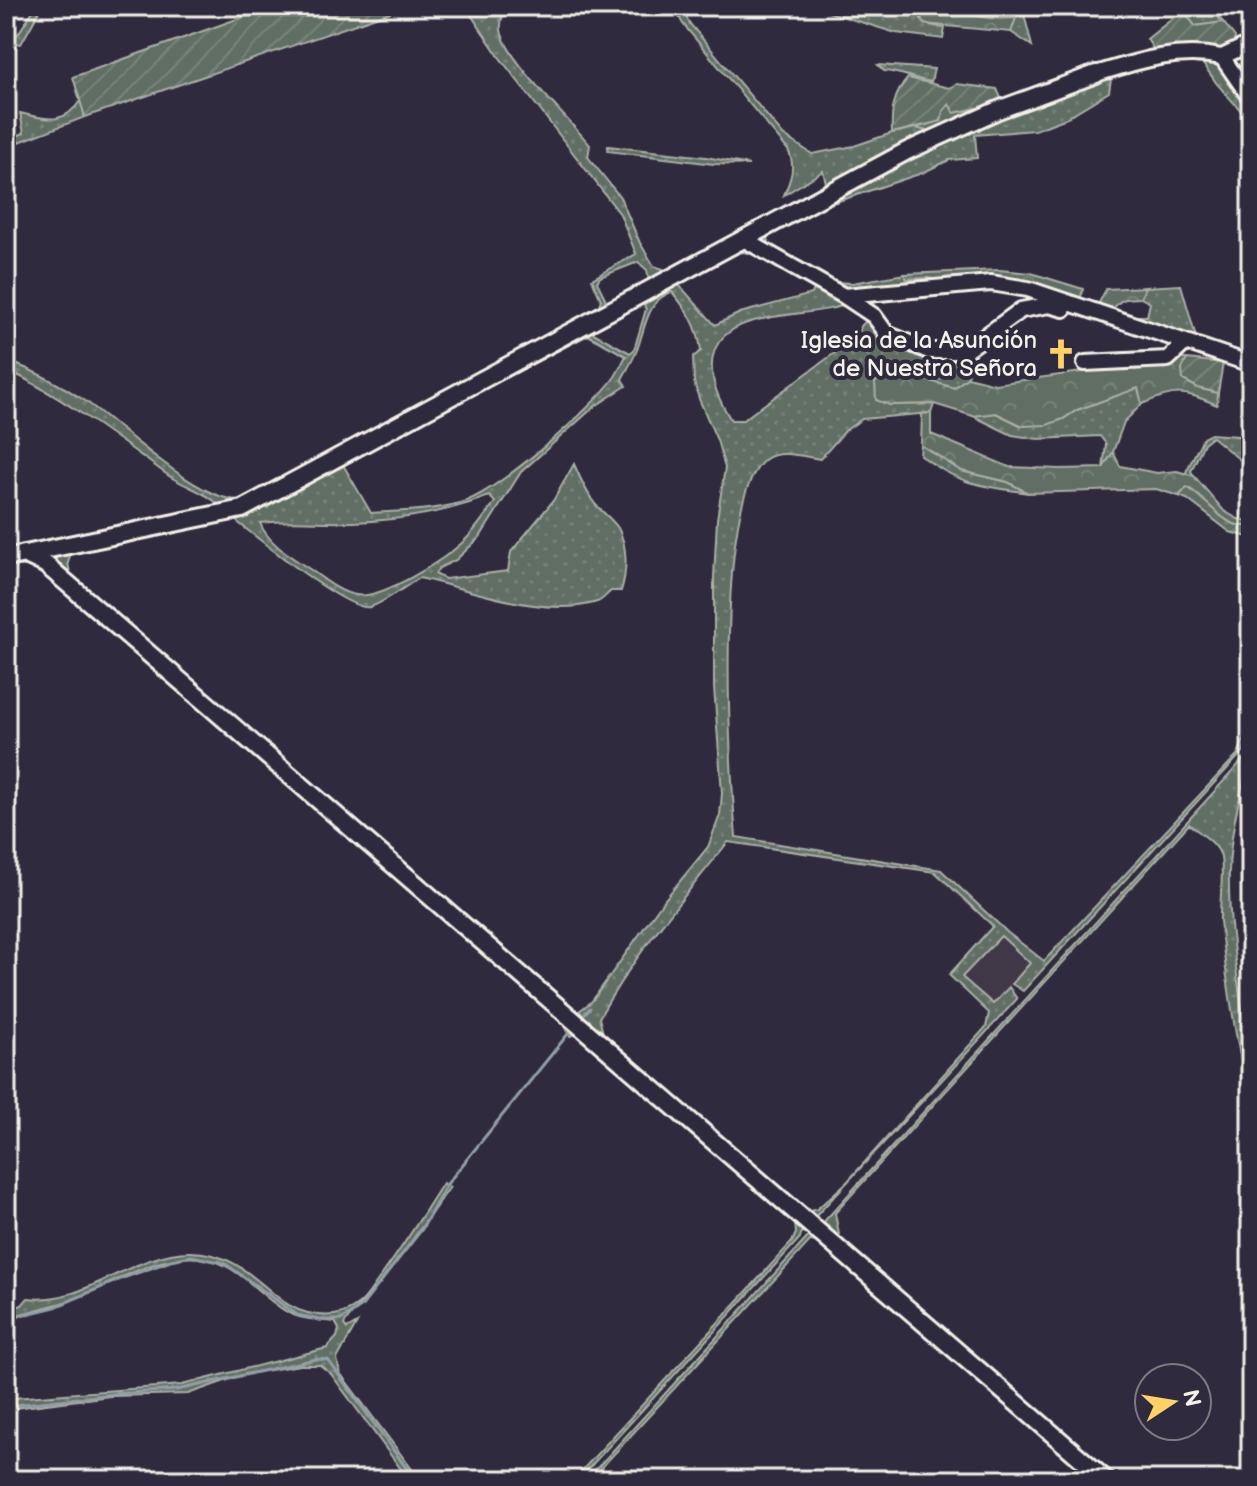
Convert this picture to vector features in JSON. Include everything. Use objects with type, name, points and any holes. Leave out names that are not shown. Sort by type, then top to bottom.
[{"type":"street","points":[[6,558],[242,509],[907,151],[998,110],[1154,56],[1198,52],[1222,57],[1245,46],[1251,47]]},
{"type":"street","points":[[1222,57],[1251,99]]},
{"type":"street","points":[[745,240],[844,296],[874,316],[887,334],[929,351],[965,351],[1021,310],[1049,305],[1161,335]]},
{"type":"street","points":[[844,296],[991,283],[1028,289],[1251,364]]},
{"type":"street","points":[[1085,363],[1168,359],[1185,343]]},
{"type":"street","points":[[24,554],[45,564],[1106,1480]]},
{"type":"shaded area","points":[[1000,936],[1031,963],[993,1004],[962,977]]},
{"type":"green space","points":[[36,6],[46,6],[39,12],[21,44],[6,41],[6,35],[18,34]]},
{"type":"green space","points":[[274,6],[408,6],[85,117],[73,77]]},
{"type":"green space","points":[[465,6],[508,6],[501,23],[505,42],[526,72],[590,145],[588,157],[620,197],[640,243],[654,266],[666,270],[689,262],[826,183],[823,171],[784,195],[792,172],[788,150],[683,24],[673,6],[680,6],[690,24],[783,135],[812,154],[854,146],[916,128],[941,130],[650,288],[647,270],[638,262],[600,277],[597,282],[608,304],[237,505],[215,509],[218,504],[212,499],[169,476],[70,406],[6,369],[6,360],[56,383],[84,400],[185,478],[228,499],[245,499],[597,309],[601,300],[592,279],[636,254],[620,214],[500,58]]},
{"type":"green space","points":[[809,6],[915,6],[924,24],[945,28],[943,39],[896,33]]},
{"type":"green space","points":[[915,6],[961,6],[979,16],[1016,18],[1011,32],[924,24]]},
{"type":"green space","points":[[961,6],[1022,6],[1032,46],[1011,32],[1015,18],[979,16]]},
{"type":"green space","points":[[1187,6],[1209,6],[1223,22],[1195,26],[1183,10]]},
{"type":"green space","points":[[1183,10],[1195,26],[1223,22],[1235,37],[1234,46],[1224,50],[1191,48],[1155,52],[1147,39]]},
{"type":"green space","points":[[1202,56],[1219,62],[1251,105],[1251,122],[1203,64],[1156,66],[1111,79],[1109,92],[1064,119],[1035,130],[975,135],[977,158],[949,160],[922,173],[812,210],[766,236],[770,245],[835,282],[852,283],[904,274],[907,279],[942,281],[872,292],[838,289],[758,239],[758,236],[981,121],[1074,92],[1111,72]]},
{"type":"green space","points":[[878,65],[934,69],[931,82],[884,71]]},
{"type":"green space","points":[[908,78],[949,88],[957,84],[997,89],[1001,98],[986,106],[954,113],[949,104],[943,111],[941,121],[892,133],[894,104]]},
{"type":"green space","points":[[81,100],[85,117],[6,147],[6,140],[24,133],[20,113],[46,118],[61,117]]},
{"type":"green space","points":[[949,104],[962,111],[986,106],[962,122],[944,129],[916,128],[941,121],[943,111]]},
{"type":"green space","points":[[608,146],[749,165],[714,164],[607,151]]},
{"type":"green space","points":[[750,248],[850,303],[751,322],[734,329],[720,340],[713,356],[713,381],[731,420],[743,420],[858,336],[861,326],[869,318],[928,353],[971,356],[968,377],[954,388],[920,378],[890,405],[934,404],[931,413],[862,419],[846,430],[820,459],[792,454],[771,456],[749,484],[738,525],[729,638],[736,837],[941,870],[1008,933],[1044,961],[1238,754],[1251,723],[1251,743],[1023,991],[1012,984],[1030,963],[1001,936],[962,977],[993,1004],[1009,987],[1017,999],[814,1218],[56,566],[55,554],[212,519],[586,329],[630,353],[634,350],[646,309],[642,301],[708,265],[679,285],[715,325],[740,313],[812,294],[815,287],[763,256],[743,252],[714,263],[739,249]],"holes":[[[672,292],[695,326],[701,351],[693,357],[694,382],[725,468],[717,519],[714,577],[714,687],[722,793],[720,815],[708,847],[661,904],[592,1001],[578,1012],[71,578],[68,563],[71,551],[222,520],[235,520],[302,572],[359,606],[376,605],[419,578],[531,605],[577,606],[599,601],[611,591],[621,591],[625,567],[624,543],[618,528],[589,495],[574,464],[553,501],[511,552],[508,571],[445,579],[435,574],[439,568],[456,560],[480,537],[521,472],[594,407],[626,386],[622,379],[657,301]],[[588,335],[626,356],[603,392],[566,428],[499,482],[463,502],[429,509],[371,513],[342,463]],[[489,496],[495,502],[464,541],[413,577],[367,595],[349,593],[331,584],[281,549],[268,537],[260,523],[389,519],[423,515]],[[728,842],[935,872],[993,926],[949,975],[989,1013],[986,1027],[847,1182],[817,1209],[810,1211],[604,1037],[599,1018],[644,949]]]},
{"type":"green space","points":[[999,270],[1031,273],[1083,289],[1080,301],[927,278],[907,279],[904,274]]},
{"type":"green space","points":[[1181,285],[1196,337],[1190,340],[1112,312],[1114,309],[1134,316],[1147,316],[1150,303],[1141,298],[1145,287]]},
{"type":"green space","points":[[1145,287],[1141,298],[1124,300],[1112,312],[1097,307],[1106,289]]},
{"type":"green space","points":[[1187,359],[1182,369],[1198,388],[1218,393],[1217,405],[1187,394],[1172,394],[1142,404],[1138,388],[1077,410],[1047,425],[1023,426],[996,413],[973,416],[934,404],[890,405],[876,400],[875,382],[895,377],[915,378],[954,388],[968,377],[995,384]]},
{"type":"green space","points":[[1187,359],[1223,363],[1218,393],[1183,380],[1182,369]]},
{"type":"green space","points":[[1138,387],[1142,404],[1124,422],[1113,452],[1103,468],[1106,444],[1100,436],[1038,439],[1012,435],[973,416],[996,413],[1022,426],[1063,419],[1077,410]]},
{"type":"green space","points":[[931,413],[931,434],[1009,467],[1103,468],[1113,452],[1120,466],[1157,473],[1177,471],[1194,476],[1224,511],[1238,519],[1251,521],[1251,525],[1233,524],[1187,487],[1179,496],[1156,489],[1028,493],[1008,482],[962,471],[921,445],[922,414]]},
{"type":"green space","points":[[1211,434],[1251,437],[1251,469],[1212,437],[1204,443],[1191,471],[1194,476],[1185,474],[1203,438]]},
{"type":"green space","points":[[921,445],[961,471],[1008,482],[1028,493],[960,479],[920,455]]},
{"type":"green space","points":[[1187,487],[1233,524],[1251,525],[1251,538],[1230,532],[1179,496]]},
{"type":"green space","points":[[16,559],[45,570],[803,1228],[800,1238],[578,1480],[573,1480],[792,1242],[796,1233],[795,1224],[575,1034],[570,1036],[565,1023],[46,577],[28,566],[6,566],[6,561]]},
{"type":"green space","points":[[1251,751],[1234,826],[1229,901],[1251,1109],[1229,992],[1220,921],[1220,854],[1189,824],[835,1213],[840,1240],[1119,1480],[1113,1480],[820,1226]]},
{"type":"green space","points":[[443,1183],[450,1187],[380,1283],[347,1320],[344,1325],[347,1329],[357,1323],[337,1359],[340,1373],[420,1480],[409,1480],[331,1374],[320,1365],[245,1374],[188,1394],[110,1396],[6,1409],[6,1400],[13,1398],[182,1385],[327,1348],[337,1337],[339,1329],[335,1322],[293,1315],[233,1270],[211,1260],[194,1257],[158,1263],[55,1305],[6,1318],[6,1311],[22,1305],[28,1298],[69,1294],[148,1261],[190,1252],[229,1261],[298,1310],[319,1315],[340,1314],[367,1296]]},
{"type":"green space","points":[[810,1235],[1096,1480],[818,1242],[810,1241],[590,1480],[586,1480]]},
{"type":"waterway","points":[[580,1018],[590,1008]]},
{"type":"waterway","points":[[6,1319],[55,1307],[123,1278],[191,1256],[224,1263],[297,1315],[319,1320],[341,1320],[361,1307],[422,1229],[447,1184],[572,1029]]},
{"type":"waterway","points":[[6,1406],[177,1390],[316,1359],[328,1360],[415,1480]]},
{"type":"place","name":"Iglesia de la Asunción de Nuestra Señora","points":[[1061,354]]}]
